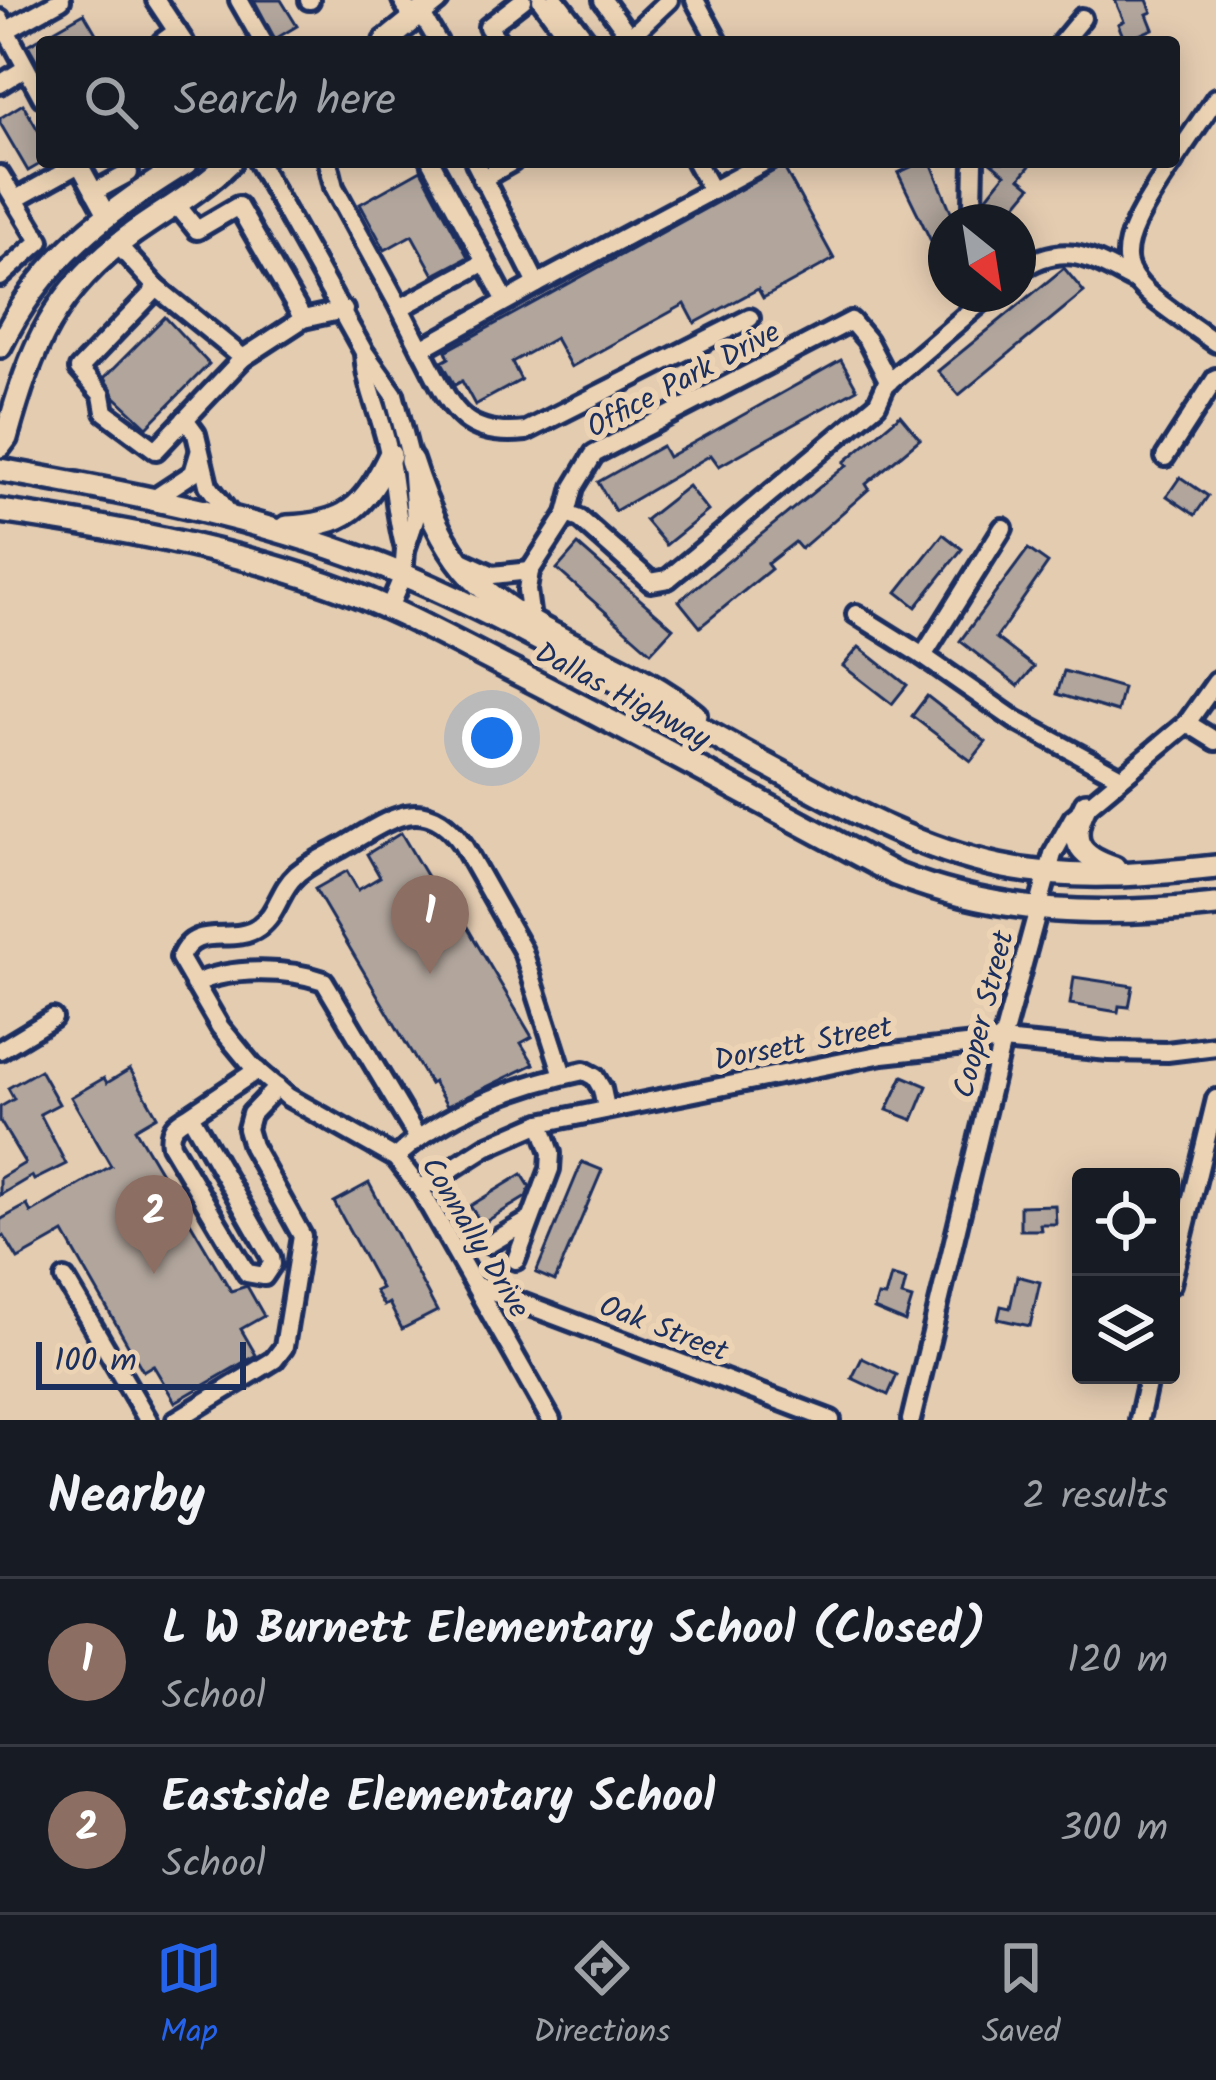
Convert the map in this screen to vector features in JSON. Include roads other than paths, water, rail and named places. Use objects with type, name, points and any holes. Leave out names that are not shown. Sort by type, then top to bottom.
[{"type":"main road","points":[[0,446],[35,344],[75,283],[118,245],[204,188],[224,168]]},
{"type":"main road","points":[[0,346],[28,293],[52,262],[106,215],[128,171]]},
{"type":"main road","points":[[270,528],[316,526],[341,518],[370,496],[400,457],[431,515],[478,584],[530,620],[665,691],[732,746]]},
{"type":"main road","name":"Dallas Highway","points":[[0,470],[270,528],[403,575],[533,638],[880,826],[958,855],[1047,874],[1137,876],[1216,867]]},
{"type":"main road","name":"Dallas Highway","points":[[0,511],[214,550],[389,608],[895,874],[935,889],[1036,911],[1121,914],[1216,905]]},
{"type":"main road","points":[[1086,805],[1076,825],[1084,852],[1093,861],[1137,876]]},
{"type":"street","points":[[36,86],[3,25],[61,0]]},
{"type":"street","points":[[156,0],[173,36]]},
{"type":"street","points":[[239,0],[260,36]]},
{"type":"street","points":[[495,36],[488,27],[523,0]]},
{"type":"street","points":[[541,0],[568,36]]},
{"type":"street","points":[[556,0],[584,36]]},
{"type":"street","points":[[603,0],[628,36]]},
{"type":"street","points":[[635,36],[670,0]]},
{"type":"street","points":[[695,0],[715,36]]},
{"type":"street","points":[[1067,36],[1082,18]]},
{"type":"street","points":[[0,84],[26,68]]},
{"type":"street","points":[[1180,151],[1216,98]]},
{"type":"street","points":[[16,199],[69,168]]},
{"type":"street","points":[[81,168],[106,215]]},
{"type":"street","points":[[261,168],[364,352],[394,394],[400,457],[416,520],[405,550],[403,575],[389,608]]},
{"type":"street","points":[[329,168],[334,187],[421,349],[470,426],[500,434],[526,431],[750,318]]},
{"type":"street","points":[[434,168],[506,301]]},
{"type":"street","points":[[699,168],[712,191]]},
{"type":"street","points":[[421,349],[754,168]]},
{"type":"street","points":[[973,204],[974,168]]},
{"type":"street","points":[[1132,280],[1126,262],[1127,237],[1169,168]]},
{"type":"street","points":[[94,193],[128,171]]},
{"type":"street","points":[[479,171],[537,284]]},
{"type":"street","points":[[0,175],[40,241],[3,267]]},
{"type":"street","points":[[177,205],[197,230],[238,206],[303,319]]},
{"type":"street","points":[[118,245],[157,288],[243,358]]},
{"type":"street","points":[[1036,259],[1048,254],[1083,254],[1132,280],[1216,343]]},
{"type":"street","points":[[400,308],[485,262]]},
{"type":"street","points":[[157,288],[79,369],[102,395],[105,412],[156,450],[243,358],[303,319],[344,310]]},
{"type":"street","points":[[567,514],[580,519],[651,582],[668,579],[877,404],[889,382],[971,312]]},
{"type":"street","name":"Office Park Drive","points":[[530,571],[567,514],[574,487],[594,454],[851,321],[889,382]]},
{"type":"street","points":[[1165,458],[1216,378]]},
{"type":"street","points":[[185,419],[200,446],[208,485],[232,519]]},
{"type":"street","points":[[150,500],[193,473],[200,446]]},
{"type":"street","points":[[923,656],[1003,528]]},
{"type":"street","points":[[460,560],[494,575],[530,571],[530,620]]},
{"type":"street","points":[[856,614],[1015,720],[1119,776]]},
{"type":"street","name":"Cooper Street","points":[[911,1420],[1002,1041],[1061,835],[1086,805],[1187,723],[1216,682]]},
{"type":"street","points":[[1187,723],[1216,741]]},
{"type":"street","name":"Connally Drive","points":[[551,1420],[420,1189],[396,1158],[277,1087],[257,1070],[220,1027],[180,958],[185,946],[197,937],[253,932],[278,907],[285,887],[298,872],[396,816],[435,816],[463,845],[523,952],[563,1076]]},
{"type":"street","points":[[194,984],[213,975],[279,973],[301,973],[324,981],[417,1137]]},
{"type":"street","points":[[1,1046],[53,1018]]},
{"type":"street","name":"Dorsett Street","points":[[420,1189],[486,1147],[541,1123],[884,1054],[1002,1041],[1109,1052],[1216,1046]]},
{"type":"street","points":[[190,1115],[271,1256],[264,1276],[247,1273],[169,1135],[175,1124],[257,1070]]},
{"type":"street","points":[[396,1158],[417,1137],[513,1090],[584,1071],[595,1077],[607,1108]]},
{"type":"street","points":[[176,1420],[274,1360],[284,1347],[302,1236],[247,1129],[250,1114],[277,1087]]},
{"type":"street","points":[[1173,1276],[1216,1099]]},
{"type":"street","points":[[516,1260],[550,1169],[551,1154],[541,1123]]},
{"type":"street","points":[[489,1244],[531,1219]]},
{"type":"street","points":[[65,1279],[148,1420]]},
{"type":"street","name":"Oak Street","points":[[477,1286],[831,1420]]},
{"type":"street","points":[[1138,1420],[1147,1384]]},
{"type":"place","name":"L W Burnett Elementary School (Closed)","points":[[430,974]]},
{"type":"place","name":"Eastside Elementary School","points":[[154,1274]]}]
